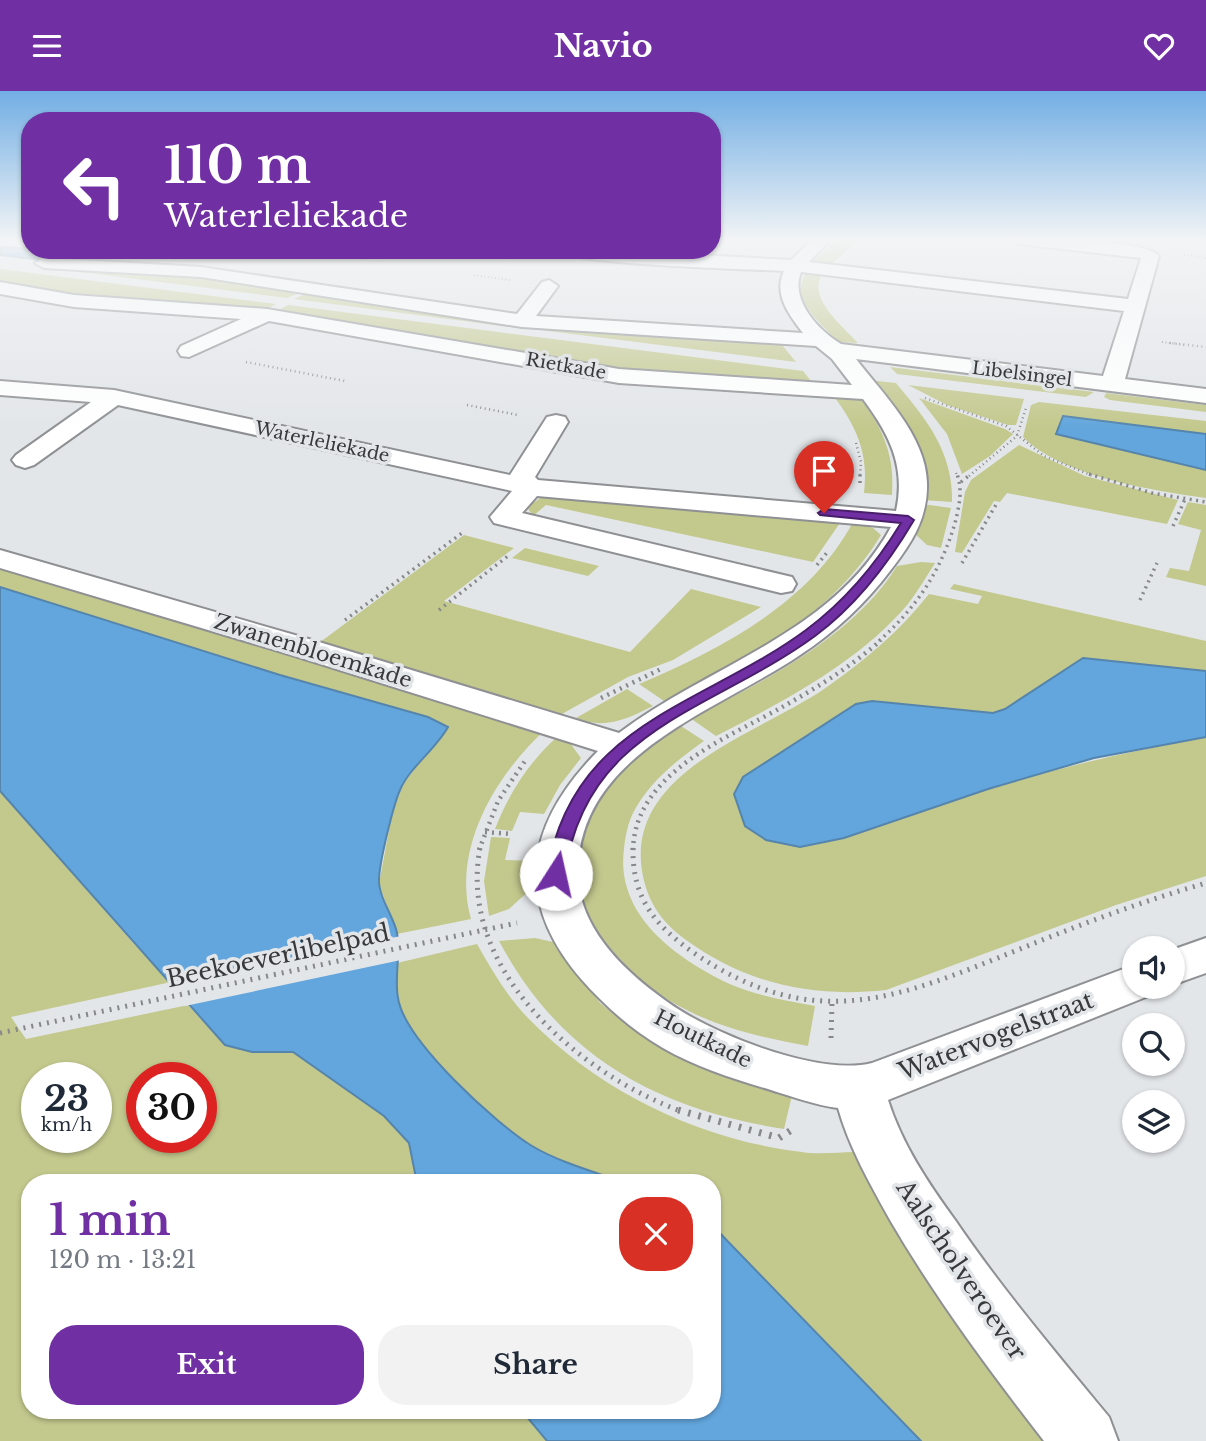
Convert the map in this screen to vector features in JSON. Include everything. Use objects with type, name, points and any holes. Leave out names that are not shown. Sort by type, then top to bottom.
[{"type":"street","name":"Rietkade","points":[[100,302],[267,315],[619,376],[869,393]]},
{"type":"street","name":"Libelsingel","points":[[398,302],[522,321],[830,345],[876,357],[1206,396]]},
{"type":"street","points":[[522,321],[537,302]]},
{"type":"street","name":"Houtkade","points":[[792,302],[904,438],[913,483],[908,520],[883,561],[838,611],[809,634],[742,675],[671,713],[604,765],[571,815],[561,844],[556,874],[563,913],[593,960],[616,986],[668,1027],[755,1066],[811,1082],[858,1087]]},
{"type":"street","points":[[1100,302],[1134,306]]},
{"type":"street","points":[[1112,385],[1135,302]]},
{"type":"street","points":[[189,351],[267,315]]},
{"type":"street","name":"Waterleliekade","points":[[0,388],[114,397],[530,487],[908,520]]},
{"type":"street","points":[[25,460],[114,397]]},
{"type":"street","points":[[555,422],[521,478],[530,487],[504,517],[781,585]]},
{"type":"street","name":"Zwanenbloemkade","points":[[0,559],[307,649],[624,747]]},
{"type":"street","points":[[1185,963],[1206,955]]},
{"type":"street","name":"Watervogelstraat","points":[[858,1087],[949,1056],[1122,988]]},
{"type":"street","name":"Aalscholveroever","points":[[858,1087],[876,1141],[922,1220],[989,1321],[1085,1441]]},
{"type":"path","points":[[189,351],[345,381]]},
{"type":"path","points":[[876,357],[906,388],[947,407],[1006,426],[1044,456],[1118,485],[1206,502]]},
{"type":"path","points":[[815,568],[835,542],[859,495],[861,462],[848,424],[825,391]]},
{"type":"path","points":[[961,482],[1017,436],[1027,404]]},
{"type":"path","points":[[467,405],[555,422]]},
{"type":"path","points":[[956,472],[961,482],[956,519],[945,559],[922,594],[895,626],[863,654],[824,682],[714,742],[684,763],[657,790],[638,821],[631,855],[635,887],[651,916],[686,949],[727,974],[787,995],[832,1003],[880,1000],[964,971],[1080,925],[1206,883]]},
{"type":"path","points":[[1173,526],[1185,499]]},
{"type":"path","points":[[962,563],[997,503]]},
{"type":"path","points":[[307,649],[462,533]]},
{"type":"path","points":[[1140,600],[1157,563]]},
{"type":"path","points":[[664,667],[611,692],[559,726],[514,776],[500,797],[484,832],[476,884],[484,930],[502,966],[527,1002],[574,1051],[639,1093],[705,1120],[779,1138],[858,1087]]},
{"type":"path","points":[[484,832],[512,834]]},
{"type":"path","name":"Beekoeverlibelpad","points":[[0,1033],[563,913]]},
{"type":"green space","points":[[136,302],[276,304],[263,311]]},
{"type":"green space","points":[[317,302],[375,302],[521,324],[517,328]]},
{"type":"green space","points":[[805,302],[823,302],[858,343],[838,342]]},
{"type":"green space","points":[[288,305],[803,371],[815,386],[624,372],[274,313]]},
{"type":"green space","points":[[527,325],[778,340],[796,362],[524,328]]},
{"type":"green space","points":[[890,367],[1094,392],[1086,397],[897,374]]},
{"type":"green space","points":[[869,380],[896,383],[928,424],[948,468],[952,502],[922,500]]},
{"type":"green space","points":[[908,385],[1024,399],[1016,425],[1008,425],[947,405]]},
{"type":"green space","points":[[1106,393],[1206,405],[1206,412],[1110,400],[1104,397]]},
{"type":"green space","points":[[832,394],[862,400],[876,423],[890,456],[892,495],[864,493],[864,465],[859,440],[848,417]]},
{"type":"green space","points":[[919,398],[1013,434],[990,456],[962,474],[947,434]]},
{"type":"green space","points":[[1039,402],[1206,421],[1206,434],[1063,416],[1056,434],[1206,470],[1206,498],[1135,486],[1084,472],[1040,451],[1023,437],[1031,405]]},
{"type":"green space","points":[[1019,445],[1085,476],[1178,500],[1167,524],[1007,493],[1000,502],[994,501],[962,553],[955,552],[965,492],[971,480]]},
{"type":"green space","points":[[557,494],[842,520],[813,562],[546,505],[533,516],[527,507],[542,497]]},
{"type":"green space","points":[[1188,502],[1206,505],[1206,586],[1166,577],[1170,568],[1189,571],[1201,530],[1178,524]]},
{"type":"green space","points":[[922,504],[951,508],[941,548],[927,545],[914,533]]},
{"type":"green space","points":[[853,522],[873,528],[881,535],[861,564],[813,612],[756,652],[664,701],[639,684],[731,639],[788,600],[813,577],[835,551]]},
{"type":"green space","points":[[464,535],[514,548],[444,601],[630,652],[691,589],[761,607],[673,660],[628,677],[562,714],[319,643]]},
{"type":"green space","points":[[525,548],[599,566],[588,576],[512,558]]},
{"type":"green space","points":[[935,563],[908,604],[866,645],[819,679],[716,736],[690,718],[776,673],[804,655],[832,636],[857,614],[879,591],[897,566]]},
{"type":"green space","points":[[0,567],[545,730],[510,769],[482,815],[467,866],[466,893],[471,919],[397,934],[379,884],[392,814],[403,784],[448,726],[428,717],[280,675],[0,587]]},
{"type":"green space","points":[[954,584],[1206,641],[1206,671],[1083,658],[1005,709],[993,713],[856,704],[743,777],[800,847],[871,828],[1042,774],[1206,737],[1206,876],[1116,905],[886,990],[832,992],[781,985],[733,967],[686,940],[669,926],[656,910],[644,882],[643,836],[655,807],[676,781],[703,759],[824,689],[853,668],[893,633],[929,594],[978,604],[982,596],[950,589]]},
{"type":"green space","points":[[627,689],[653,706],[625,719],[606,723],[576,718]]},
{"type":"green space","points":[[678,724],[704,741],[673,764],[655,782],[633,813],[624,849],[624,873],[629,895],[654,933],[691,963],[711,975],[742,989],[815,1006],[808,1046],[721,1025],[672,1002],[623,963],[595,927],[576,888],[573,864],[591,806],[625,760]]},
{"type":"green space","points":[[558,736],[567,739],[581,758],[560,785],[544,814],[520,812],[512,831],[495,829],[521,779],[538,756]]},
{"type":"green space","points":[[0,791],[135,945],[171,982],[11,1017],[26,1039],[188,1005],[225,1045],[252,1052],[293,1052],[384,1116],[409,1143],[415,1174],[21,1174],[21,1419],[529,1419],[547,1441],[0,1441]]},
{"type":"green space","points":[[491,837],[510,838],[505,860],[532,861],[532,888],[509,909],[489,916],[484,881]]},
{"type":"green space","points":[[535,938],[553,942],[600,1003],[656,1043],[794,1087],[784,1129],[738,1120],[654,1091],[617,1071],[583,1046],[552,1017],[524,982],[499,941]]},
{"type":"green space","points":[[477,944],[521,1011],[587,1069],[620,1090],[690,1124],[726,1136],[808,1153],[855,1152],[1053,1441],[921,1441],[721,1234],[721,1174],[597,1174],[531,1145],[475,1100],[435,1060],[419,1039],[398,1001],[397,963]]},
{"type":"water","points":[[1063,416],[1206,434],[1206,470],[1056,434]]},
{"type":"water","points":[[0,587],[280,675],[428,717],[448,727],[400,790],[381,864],[380,889],[397,933],[397,990],[404,1016],[416,1036],[454,1079],[475,1101],[516,1135],[555,1157],[599,1174],[415,1174],[409,1143],[384,1116],[293,1052],[252,1052],[225,1045],[0,791]]},
{"type":"water","points":[[1083,658],[1206,671],[1206,737],[1094,758],[988,789],[844,838],[800,847],[766,840],[745,826],[734,794],[743,777],[856,704],[872,701],[993,713],[1005,709]]},
{"type":"water","points":[[721,1234],[921,1441],[547,1441],[529,1419],[721,1419]]},
{"type":"pier","points":[[401,936],[401,960],[185,1006],[172,988],[172,983]]},
{"type":"route","points":[[556,874],[561,844],[571,815],[604,765],[634,739],[671,713],[779,654],[838,611],[883,561],[908,520],[824,513]]}]
